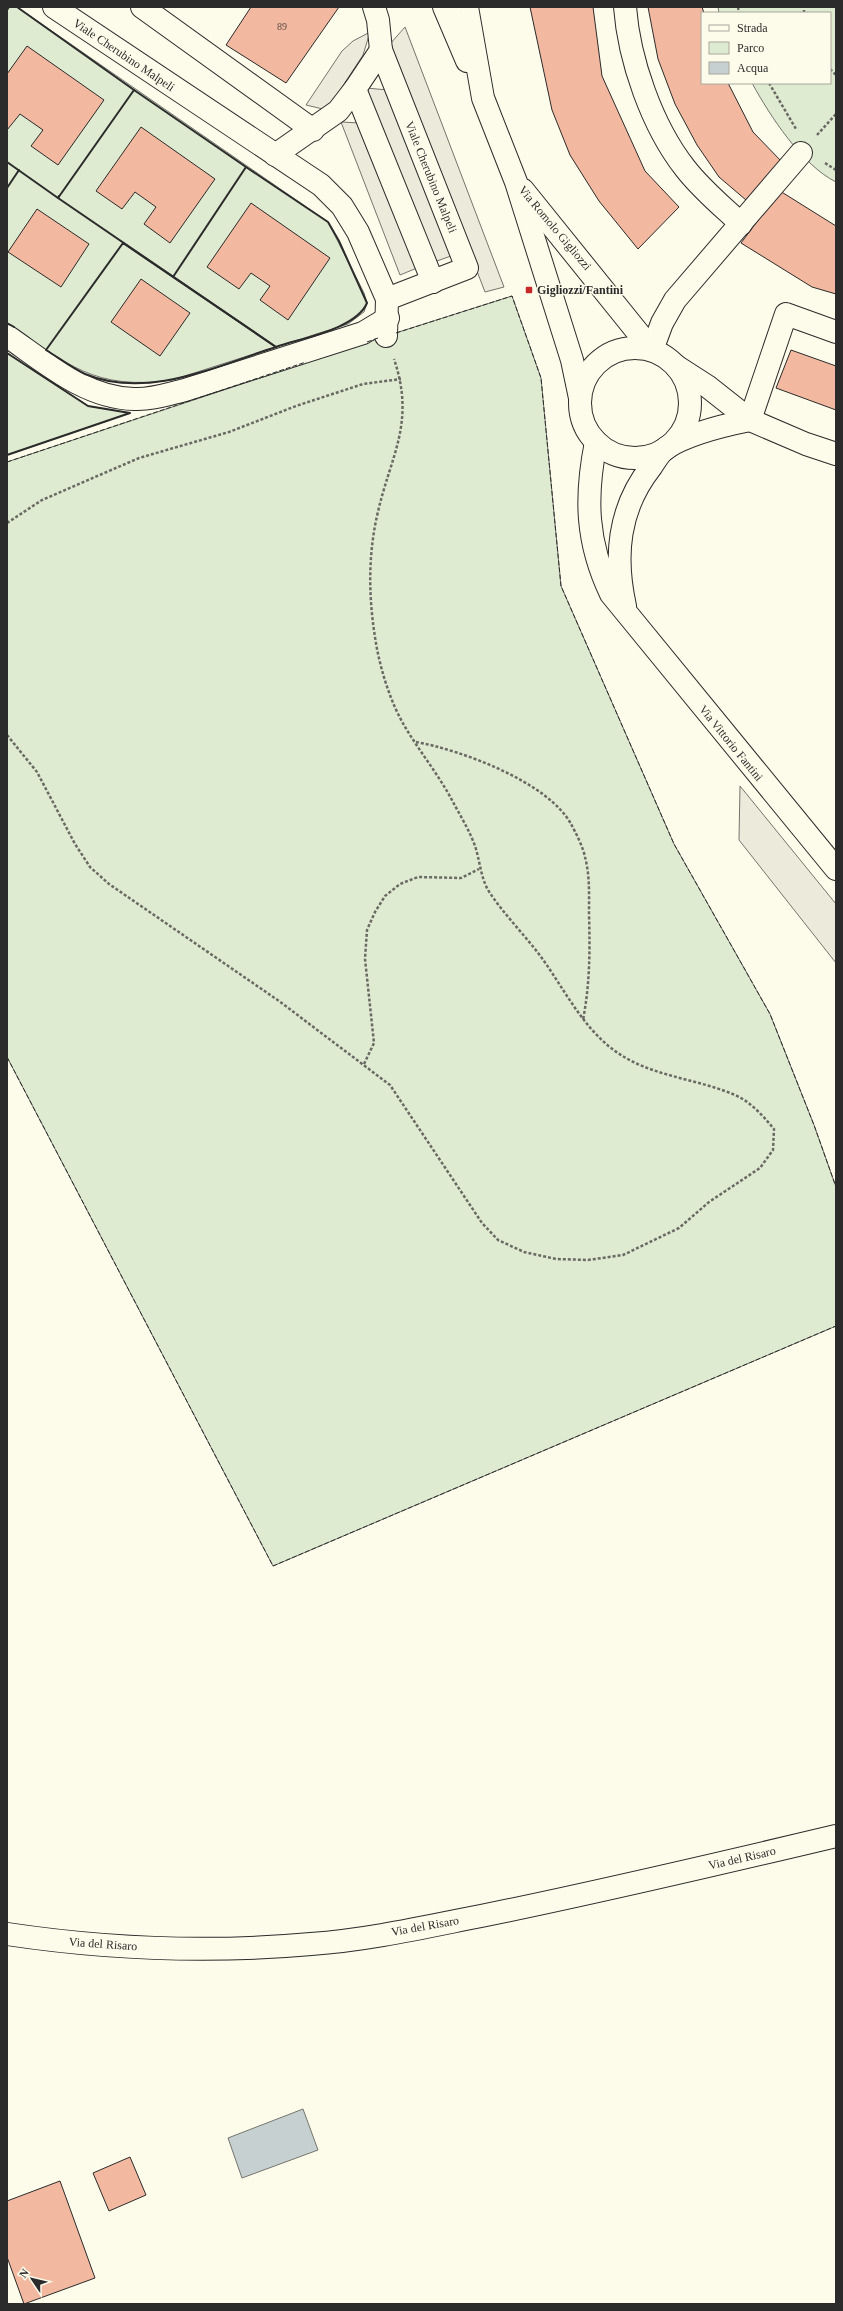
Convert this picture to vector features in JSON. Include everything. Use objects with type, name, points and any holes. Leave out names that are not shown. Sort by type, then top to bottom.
[{"type":"street","name":"Viale Cherubino Malpeli","points":[[54,7],[321,185],[342,206],[358,232],[387,318],[432,282],[467,268],[381,50],[378,20],[374,7]]},
{"type":"street","points":[[142,7],[313,130]]},
{"type":"street","points":[[444,7],[482,98]]},
{"type":"street","name":"Via Romolo Gigliozzi","points":[[467,7],[482,98],[516,182],[572,360],[580,398]]},
{"type":"street","points":[[625,7],[635,62],[648,100],[664,138],[682,165],[702,188],[741,224]]},
{"type":"street","points":[[275,155],[313,130],[338,111],[355,89],[381,50]]},
{"type":"street","points":[[355,89],[432,282]]},
{"type":"street","points":[[652,350],[662,323],[675,300],[705,263],[741,224],[801,154]]},
{"type":"street","name":"Via Romolo Gigliozzi","points":[[516,182],[572,248],[652,350]]},
{"type":"street","points":[[750,420],[786,314],[836,332]]},
{"type":"street","points":[[7,336],[82,386],[99,394],[135,399],[161,396],[184,390],[355,335],[387,318]]},
{"type":"street","points":[[750,420],[708,431],[648,456],[629,458],[611,453],[596,442],[586,429],[582,419],[580,398],[586,376],[592,367],[605,356],[620,350],[636,347],[652,350],[666,357],[676,366],[707,386],[750,420],[806,444],[836,454]]},
{"type":"street","points":[[665,449],[679,436],[688,419],[690,400],[686,382],[676,366]]},
{"type":"street","name":"Via Vittorio Fantini","points":[[596,442],[588,490],[591,536],[605,582],[611,594],[836,869]]},
{"type":"street","name":"Via Vittorio Fantini","points":[[627,615],[618,561],[622,526],[637,487],[665,449]]},
{"type":"street","name":"Via del Risaro","points":[[7,1934],[100,1945],[197,1948],[311,1944],[407,1930],[538,1905],[836,1836]]},
{"type":"path","points":[[7,523],[42,500],[103,472],[139,458],[229,432],[296,406],[363,384],[401,379],[403,410],[400,437],[377,514],[372,544],[369,581],[378,652],[386,680],[404,726],[416,742],[452,799],[476,848],[480,869],[488,889],[544,961],[583,1020],[611,1047],[638,1065],[737,1096],[759,1111],[774,1129],[773,1150],[760,1168],[709,1202],[679,1228],[623,1255],[588,1260],[556,1259],[524,1252],[498,1240],[482,1223],[390,1085],[279,1001],[109,884],[90,867],[75,844],[37,772],[7,735]]},
{"type":"path","points":[[416,742],[436,745],[483,763],[525,782],[552,802],[571,823],[585,856],[589,885],[590,974],[583,1020]]},
{"type":"path","points":[[364,1064],[374,1043],[365,959],[367,930],[375,912],[385,896],[400,884],[418,877],[461,878],[480,869]]},
{"type":"green space","points":[[7,7],[17,7],[328,222],[364,293],[367,303],[364,312],[348,324],[172,380],[145,382],[122,382],[102,378],[83,371],[47,351],[7,323]]},
{"type":"green space","points":[[718,7],[836,7],[836,182],[823,174],[799,152],[768,110],[753,84],[831,84],[831,12],[719,12]]},
{"type":"green space","points":[[512,296],[541,378],[561,586],[674,844],[770,1014],[814,1125],[836,1187],[836,1326],[273,1566],[7,1057],[7,462],[386,336]]},
{"type":"green space","points":[[7,353],[88,406],[130,413],[7,455]]},
{"type":"shaded area","points":[[405,27],[504,287],[485,292],[390,44]]},
{"type":"shaded area","points":[[370,32],[363,55],[327,110],[306,105],[342,51],[353,41]]},
{"type":"shaded area","points":[[366,88],[388,90],[451,256],[434,262]]},
{"type":"shaded area","points":[[341,122],[360,123],[417,268],[400,275]]},
{"type":"shaded area","points":[[740,786],[836,904],[836,963],[739,840]]},
{"type":"water","points":[[303,2109],[318,2150],[242,2178],[228,2138]]},
{"type":"building","points":[[251,7],[339,7],[286,83],[226,45]]},
{"type":"building","points":[[530,7],[593,7],[602,76],[645,171],[679,207],[638,249],[599,201],[570,155],[552,110]]},
{"type":"building","points":[[648,7],[702,7],[704,12],[701,12],[701,84],[729,84],[753,132],[782,162],[746,200],[719,177],[697,145],[675,104],[658,59]]},
{"type":"building","points":[[27,46],[104,100],[58,165],[31,146],[43,130],[20,114],[7,130],[7,74]]},
{"type":"building","points":[[141,127],[215,179],[170,243],[144,224],[156,207],[135,192],[122,209],[96,191]]},
{"type":"building","points":[[780,191],[836,226],[836,294],[812,287],[741,243]]},
{"type":"building","points":[[251,203],[330,258],[288,320],[260,300],[270,286],[251,273],[239,289],[207,267]]},
{"type":"building","points":[[37,209],[89,244],[61,287],[8,252]]},
{"type":"building","points":[[141,279],[190,313],[160,356],[111,322]]},
{"type":"building","points":[[791,350],[836,366],[836,410],[776,388]]},
{"type":"building","points":[[130,2157],[146,2195],[109,2211],[93,2173]]},
{"type":"building","points":[[60,2181],[95,2278],[24,2304],[7,2257],[7,2201]]},
{"type":"fence","points":[[396,333],[512,296],[541,378],[561,586],[674,844],[770,1014],[814,1125],[836,1187]]},
{"type":"fence","points":[[367,342],[378,338]]},
{"type":"fence","points":[[7,462],[306,362]]},
{"type":"fence","points":[[7,1057],[273,1566],[836,1326]]},
{"type":"wall","points":[[17,7],[134,90]]},
{"type":"wall","points":[[173,277],[246,167],[134,90],[58,198],[276,347],[340,326],[352,320],[361,312],[367,303],[339,241],[328,222],[246,167],[173,277]]},
{"type":"wall","points":[[7,162],[58,198],[59,196]]},
{"type":"wall","points":[[7,188],[19,170]]},
{"type":"wall","points":[[123,243],[276,347],[206,371],[157,382],[133,383],[109,381],[85,374],[46,350],[123,243]]},
{"type":"wall","points":[[7,323],[14,327]]},
{"type":"wall","points":[[7,353],[88,406],[130,413],[7,455]]},
{"type":"place","name":"Gigliozzi/Fantini","points":[[529,290]]}]
